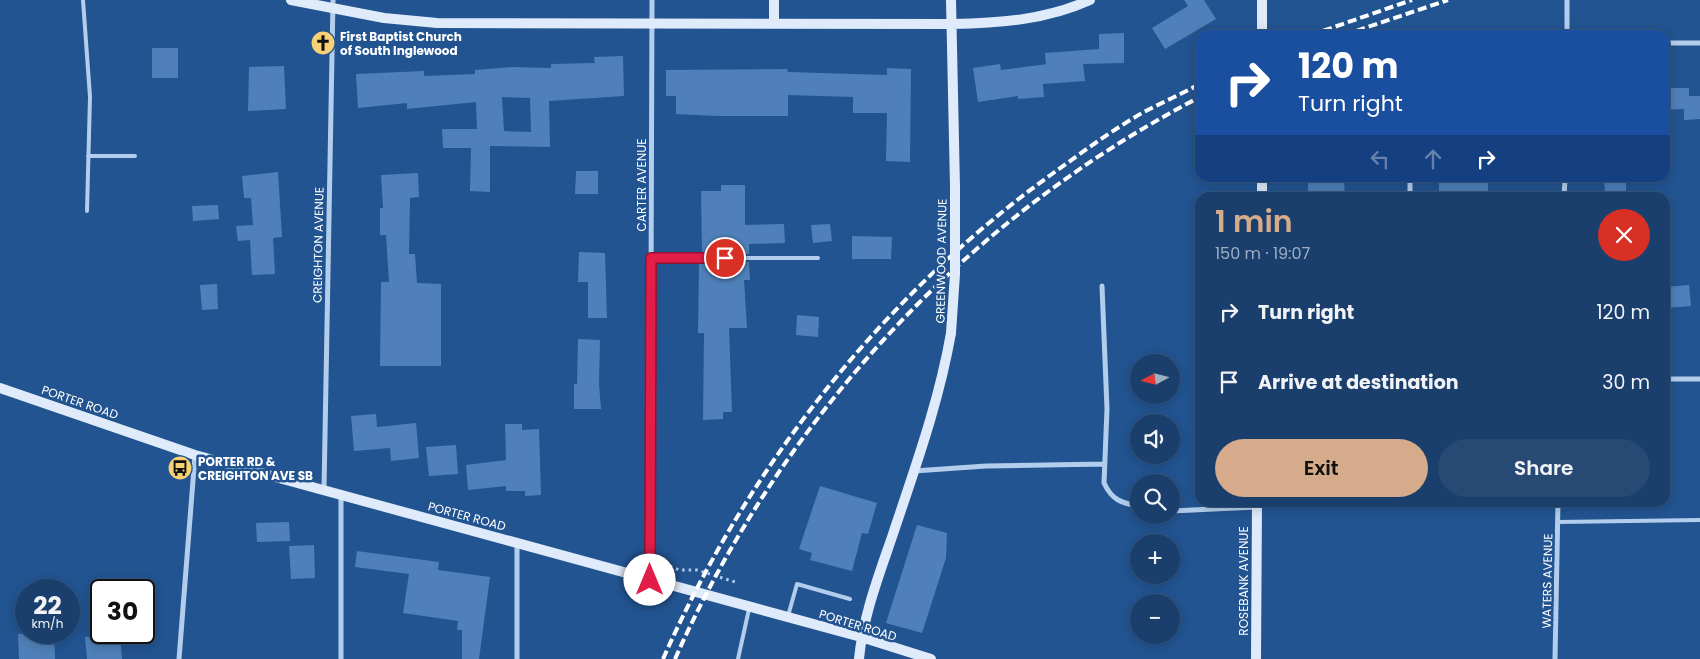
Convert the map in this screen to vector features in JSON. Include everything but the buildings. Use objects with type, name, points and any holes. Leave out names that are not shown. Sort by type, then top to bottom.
[{"type":"street","points":[[291,0],[332,4],[384,18],[437,23],[774,22],[952,24],[996,23],[1031,19],[1060,12],[1090,0]]},
{"type":"street","name":"CARTER AVENUE","points":[[650,580],[652,0]]},
{"type":"street","points":[[774,0],[774,22]]},
{"type":"street","name":"GREENWOOD AVENUE","points":[[859,659],[861,637],[869,605],[945,371],[952,333],[955,274],[955,187],[951,0]]},
{"type":"street","points":[[1262,0],[1262,30]]},
{"type":"street","points":[[1567,0],[1567,30]]},
{"type":"street","name":"CREIGHTON AVENUE","points":[[324,490],[332,4]]},
{"type":"street","points":[[1670,43],[1700,43]]},
{"type":"street","points":[[1102,286],[1107,409],[1104,483],[1109,493],[1119,502],[1130,504]]},
{"type":"street","points":[[1670,379],[1700,379]]},
{"type":"street","name":"PORTER ROAD","points":[[0,388],[195,454],[861,637],[931,659]]},
{"type":"street","points":[[178,659],[195,454]]},
{"type":"street","points":[[914,471],[986,466],[1105,464]]},
{"type":"street","points":[[341,495],[341,659]]},
{"type":"street","points":[[1180,509],[1214,507]]},
{"type":"street","name":"ROSEBANK AVENUE","points":[[1256,659],[1257,507]]},
{"type":"street","name":"WATERS AVENUE","points":[[1555,659],[1558,507]]},
{"type":"street","points":[[517,659],[518,543]]},
{"type":"lane","points":[[83,0],[90,97],[87,211]]},
{"type":"lane","points":[[88,156],[135,156]]},
{"type":"lane","points":[[651,258],[818,258]]},
{"type":"lane","points":[[1558,522],[1700,520]]},
{"type":"lane","points":[[788,617],[797,584],[850,598]]},
{"type":"lane","points":[[738,659],[750,607]]},
{"type":"path","points":[[670,566],[679,570],[697,570],[735,582]]},
{"type":"railway","points":[[1325,30],[1412,0]]},
{"type":"railway","points":[[1359,30],[1448,0]]},
{"type":"railway","points":[[663,659],[697,588],[736,520],[778,454],[825,391],[876,331],[931,275],[990,222],[1052,174],[1130,120],[1195,86]]},
{"type":"railway","points":[[675,659],[719,571],[769,487],[826,407],[890,333],[959,264],[1034,202],[1115,146],[1195,100]]},
{"type":"place","name":"First Baptist Church of South Inglewood","points":[[323,43]]},
{"type":"place","name":"PORTER RD & CREIGHTON AVE SB","points":[[180,468]]},
{"type":"route","points":[[650,580],[651,258],[725,258]]}]
